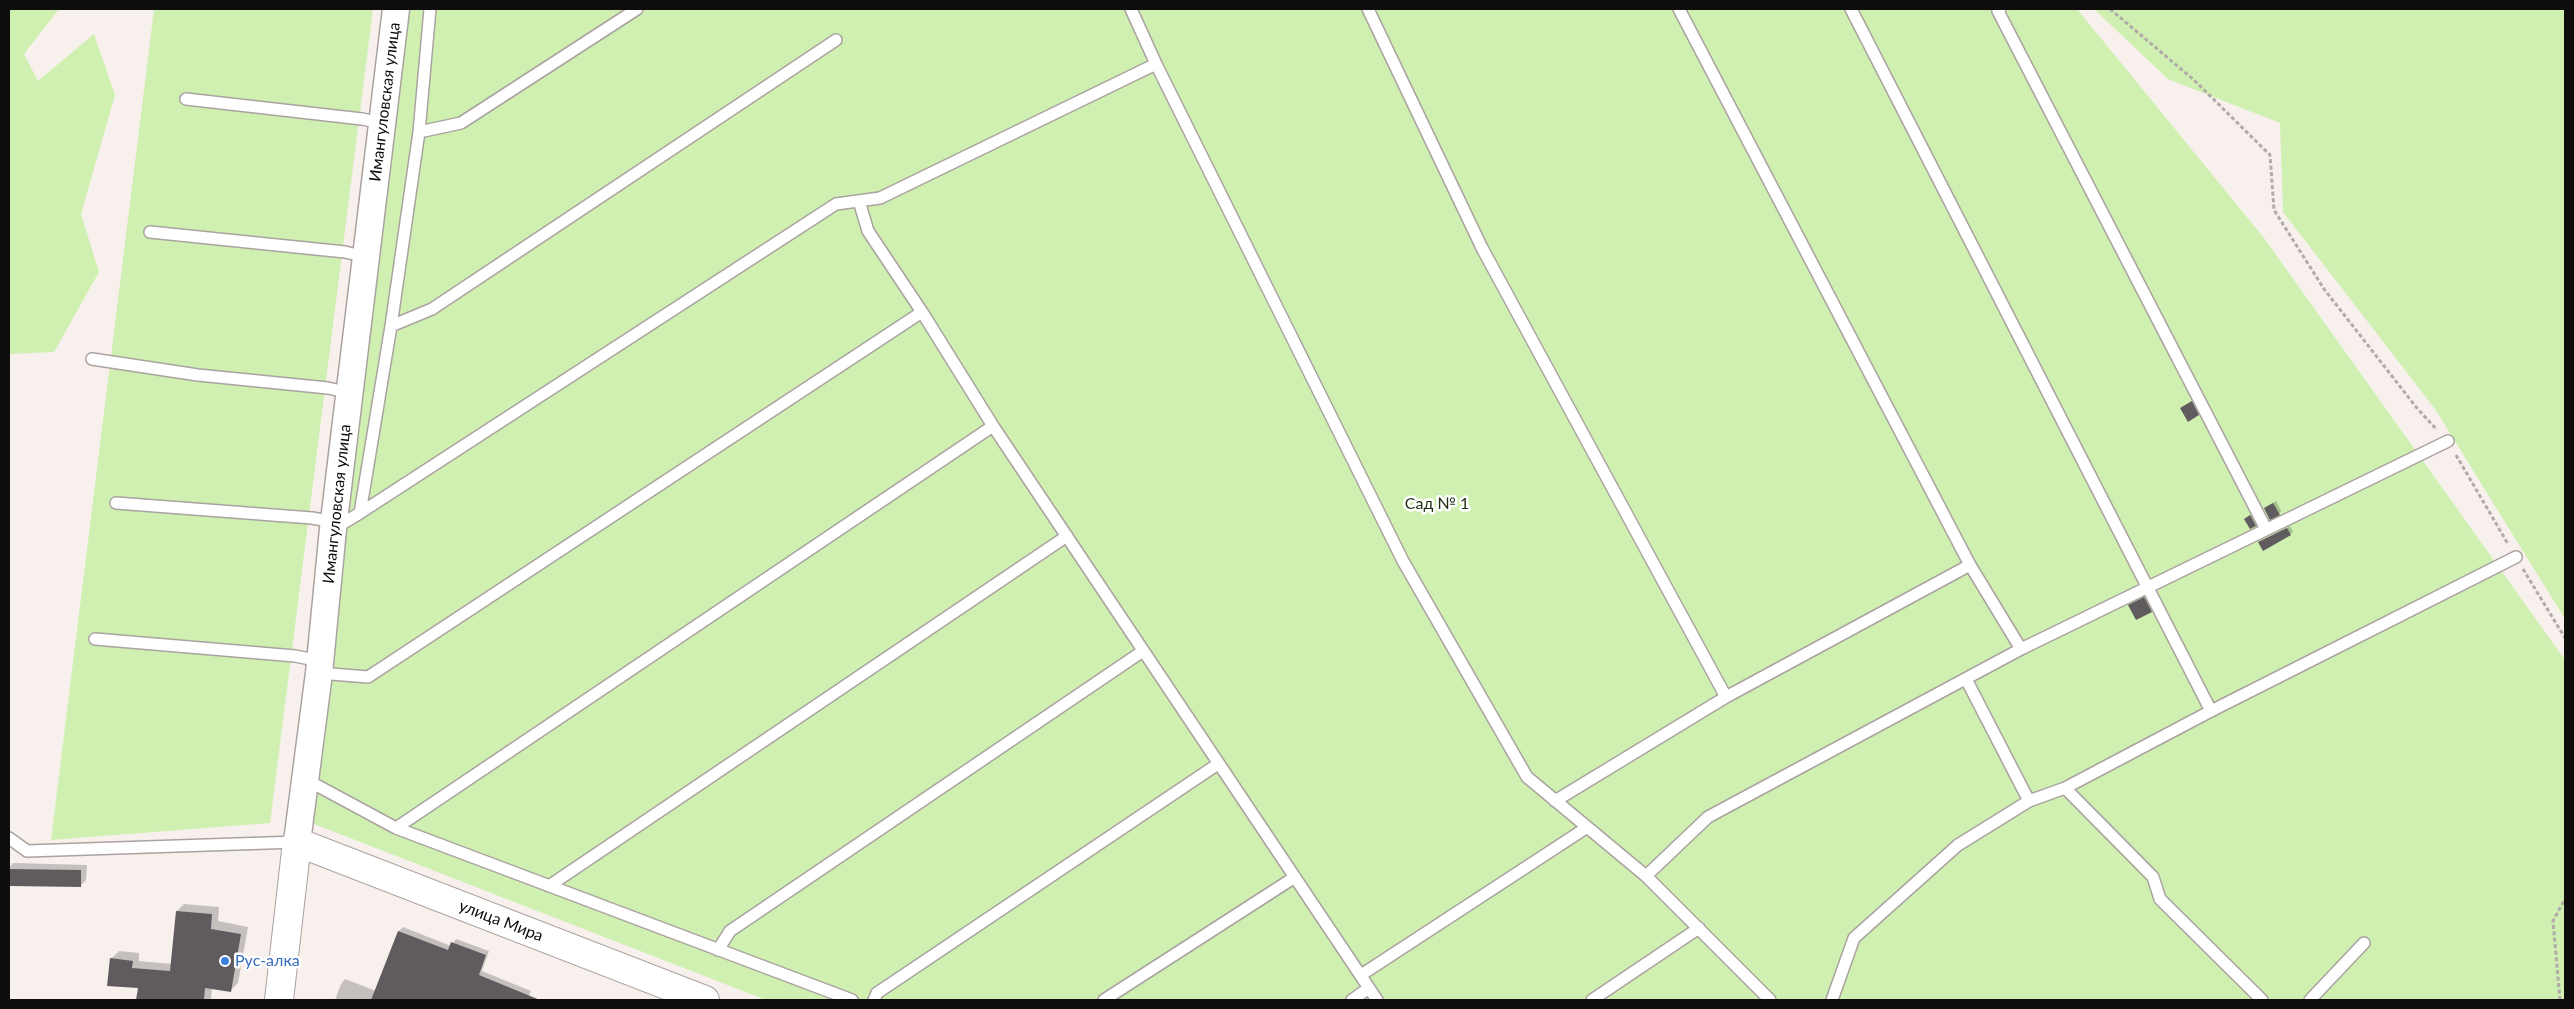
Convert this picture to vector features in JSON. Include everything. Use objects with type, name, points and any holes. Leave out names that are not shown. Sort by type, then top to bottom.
[{"type":"main road","name":"Имангуловская улица","points":[[279,1000],[297,842]]},
{"type":"main road","name":"улица Мира","points":[[297,842],[705,1000]]},
{"type":"street","name":"Имангуловская улица","points":[[297,842],[320,667],[334,526],[396,9]]},
{"type":"lane","points":[[360,512],[391,326],[419,132],[430,9]]},
{"type":"lane","points":[[419,132],[462,123],[637,9]]},
{"type":"lane","points":[[1131,9],[1156,64],[1403,561],[1527,777],[1646,876],[1770,1000]]},
{"type":"lane","points":[[1368,9],[1482,248],[1726,697]]},
{"type":"lane","points":[[1679,9],[1970,566],[2021,649]]},
{"type":"lane","points":[[1851,9],[2211,711]]},
{"type":"lane","points":[[2000,9],[1998,11],[2266,529]]},
{"type":"lane","points":[[391,326],[432,309],[836,40]]},
{"type":"lane","points":[[116,503],[312,518],[334,526],[360,512],[836,204],[880,198],[1156,64]]},
{"type":"lane","points":[[186,99],[362,119],[382,123]]},
{"type":"lane","points":[[859,201],[868,231],[922,312],[993,426],[1377,1000]]},
{"type":"lane","points":[[150,232],[345,252],[366,257]]},
{"type":"lane","points":[[95,639],[295,656],[320,667],[368,677],[922,312]]},
{"type":"lane","points":[[92,359],[198,375],[328,388],[350,393]]},
{"type":"lane","points":[[396,828],[993,426]]},
{"type":"lane","points":[[1646,876],[1708,817],[2021,649],[2448,442]]},
{"type":"lane","points":[[549,886],[1067,536]]},
{"type":"lane","points":[[1832,1000],[1854,938],[1958,844],[2029,801],[2065,788],[2211,711],[2516,557]]},
{"type":"lane","points":[[1555,801],[1726,697],[1970,566]]},
{"type":"lane","points":[[718,950],[730,931],[1143,652]]},
{"type":"lane","points":[[1966,679],[2029,801]]},
{"type":"lane","points":[[874,1000],[877,993],[1218,764]]},
{"type":"lane","points":[[304,778],[396,828],[852,1000]]},
{"type":"lane","points":[[2065,788],[2153,877],[2160,900],[2262,1000]]},
{"type":"lane","points":[[1361,975],[1586,828]]},
{"type":"lane","points":[[9,838],[27,851],[297,842]]},
{"type":"lane","points":[[1104,1000],[1295,877]]},
{"type":"lane","points":[[1592,1000],[1698,928]]},
{"type":"lane","points":[[2310,1000],[2364,943]]},
{"type":"lane","points":[[1352,1000],[1369,988]]},
{"type":"path","points":[[2110,9],[2194,80],[2270,155],[2274,210],[2324,289],[2416,406],[2448,442],[2565,638]]},
{"type":"path","points":[[2560,1000],[2553,921],[2565,899]]},
{"type":"green space","points":[[9,9],[59,9],[24,54],[38,81],[94,34],[115,95],[81,214],[99,272],[54,352],[9,354]]},
{"type":"green space","points":[[154,9],[373,9],[270,823],[51,840]]},
{"type":"green space","name":"Сад № 1","points":[[409,9],[2077,9],[2264,238],[2565,660],[2565,1000],[766,1000],[309,822]]},
{"type":"green space","points":[[2094,9],[2565,9],[2565,619],[2435,409],[2283,212],[2280,123],[2168,79]]},
{"type":"building","points":[[2192,401],[2199,415],[2188,422],[2180,408]]},
{"type":"building","points":[[2273,503],[2280,515],[2270,520],[2264,508]]},
{"type":"building","points":[[2250,515],[2256,526],[2250,529],[2244,519]]},
{"type":"building","points":[[2287,528],[2291,535],[2263,551],[2258,542]]},
{"type":"building","points":[[2144,597],[2152,612],[2136,620],[2128,605]]},
{"type":"building","points":[[9,869],[81,870],[81,887],[9,886]]},
{"type":"building","points":[[176,911],[212,914],[211,929],[241,934],[231,992],[205,988],[204,1000],[136,1000],[138,988],[107,986],[110,958],[133,961],[132,968],[170,971]]},
{"type":"building","points":[[398,931],[448,950],[451,942],[486,955],[479,975],[540,1000],[371,1000]]},
{"type":"place","name":"Рус-алка","points":[[225,961]]}]
